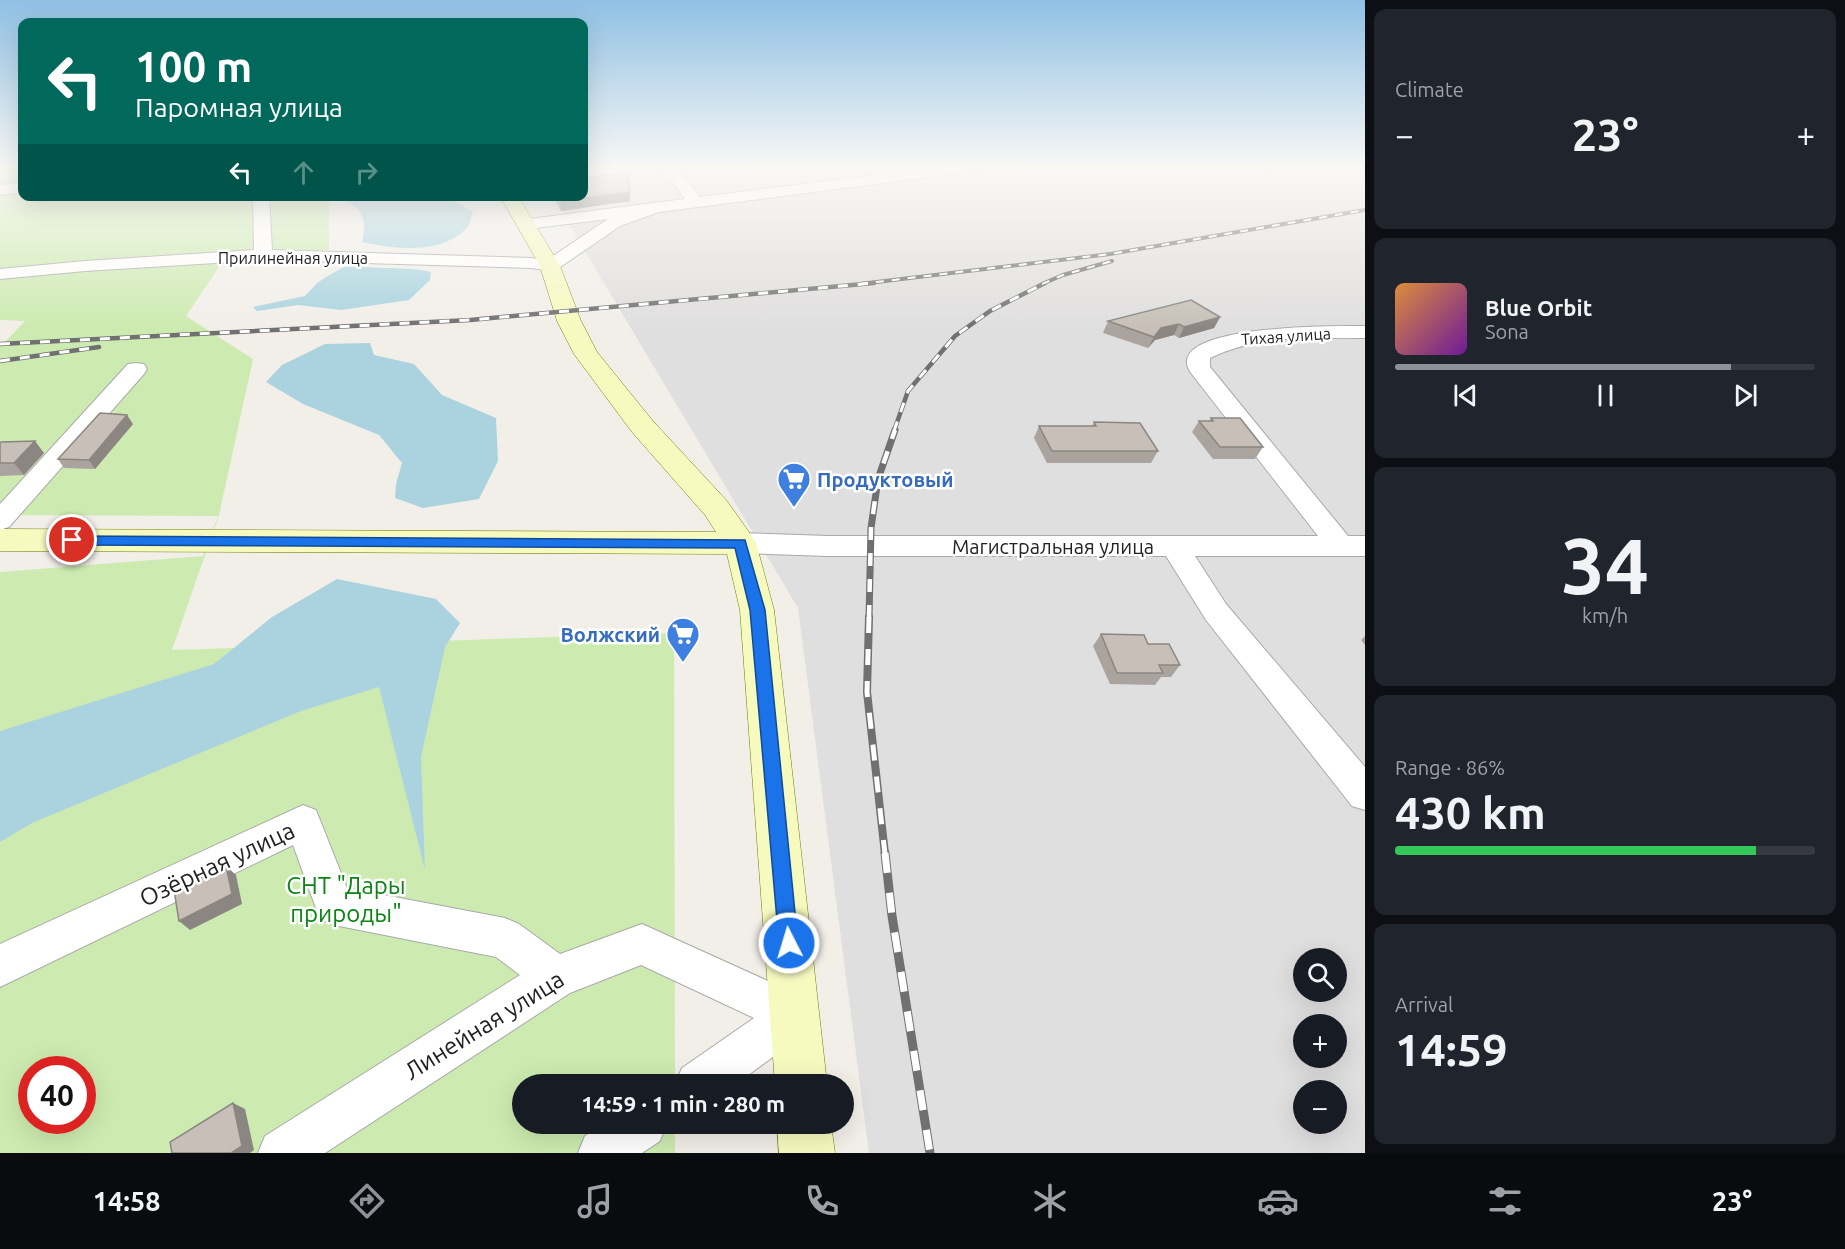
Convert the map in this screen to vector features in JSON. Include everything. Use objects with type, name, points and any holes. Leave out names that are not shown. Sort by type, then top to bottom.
[{"type":"street","points":[[262,221],[263,255]]},
{"type":"street","points":[[525,221],[554,274],[569,321],[586,354],[642,426],[710,501],[740,543],[758,610],[800,1074]]},
{"type":"street","points":[[527,224],[551,221]]},
{"type":"street","points":[[554,274],[592,235],[618,221]]},
{"type":"street","name":"Прилинейная улица","points":[[0,274],[85,266],[263,255],[531,263],[554,274]]},
{"type":"street","name":"Тихая улица","points":[[1353,546],[1199,368],[1200,355],[1233,340],[1268,335],[1365,332]]},
{"type":"street","points":[[0,521],[135,369]]},
{"type":"street","points":[[0,540],[740,543]]},
{"type":"street","name":"Магистральная улица","points":[[740,543],[850,546],[1353,546]]},
{"type":"street","points":[[1174,546],[1216,612],[1365,794]]},
{"type":"street","name":"Озёрная улица","points":[[0,966],[303,822],[334,905],[505,938],[556,976]]},
{"type":"street","name":"Линейная улица","points":[[282,1153],[556,976],[642,944],[795,1015]]},
{"type":"street","points":[[712,1074],[795,1015]]},
{"type":"street","points":[[602,1153],[629,1134]]},
{"type":"street","points":[[805,1134],[807,1153]]},
{"type":"shaded area","points":[[567,221],[1365,221],[1365,1153],[869,1153],[798,608]]},
{"type":"green space","name":"СНТ \"Дары природы\"","points":[[0,221],[329,221],[329,250],[227,255],[186,316],[253,359],[219,515],[172,650],[674,633],[675,1074],[512,1074],[512,1134],[675,1134],[675,1153],[0,1153],[0,572],[203,556],[218,516],[0,515],[0,347],[25,321],[0,320]]},
{"type":"water","points":[[363,221],[470,221],[466,229],[455,237],[443,243],[416,248],[388,247],[362,242]]},
{"type":"water","points":[[344,267],[423,270],[431,272],[430,280],[409,300],[341,310],[298,305],[257,311],[253,307],[305,296],[317,283],[331,274]]},
{"type":"water","points":[[370,343],[374,355],[414,364],[442,395],[496,418],[498,461],[479,499],[423,508],[395,498],[402,463],[379,435],[303,404],[266,382],[282,365],[325,344]]},
{"type":"water","points":[[337,579],[436,599],[460,623],[445,647],[421,757],[425,870],[379,687],[301,711],[32,823],[0,842],[0,731],[214,664],[272,617]]},
{"type":"building","points":[[1191,300],[1220,317],[1184,327],[1179,324],[1161,328],[1154,337],[1108,321]]},
{"type":"building","points":[[100,413],[127,415],[89,460],[58,459]]},
{"type":"building","points":[[1211,418],[1240,418],[1263,447],[1220,447],[1199,421],[1213,421]]},
{"type":"building","points":[[1094,422],[1140,423],[1158,451],[1052,451],[1039,426],[1096,426]]},
{"type":"building","points":[[35,441],[14,463],[0,463],[1,442]]},
{"type":"building","points":[[1101,634],[1144,635],[1148,644],[1169,644],[1180,665],[1159,665],[1163,673],[1117,673]]},
{"type":"building","points":[[226,866],[232,894],[179,921],[174,890]]},
{"type":"building","points":[[233,1103],[242,1146],[231,1153],[172,1153],[170,1142]]},
{"type":"railway","points":[[860,284],[1110,254],[1302,221]]},
{"type":"railway","points":[[1042,284],[1063,275],[1112,261]]},
{"type":"railway","points":[[0,344],[470,320],[874,283]]},
{"type":"railway","points":[[894,431],[908,391],[955,336],[990,311],[1045,283]]},
{"type":"railway","points":[[0,361],[99,347]]},
{"type":"railway","points":[[869,618],[871,528],[878,479],[895,430]]},
{"type":"railway","points":[[869,617],[867,692],[885,854]]},
{"type":"railway","points":[[885,853],[892,916],[930,1153]]},
{"type":"place","name":"Продуктовый","points":[[794,508]]},
{"type":"place","name":"Волжский","points":[[683,663]]},
{"type":"route","points":[[72,540],[740,543],[758,610],[789,943]]}]
